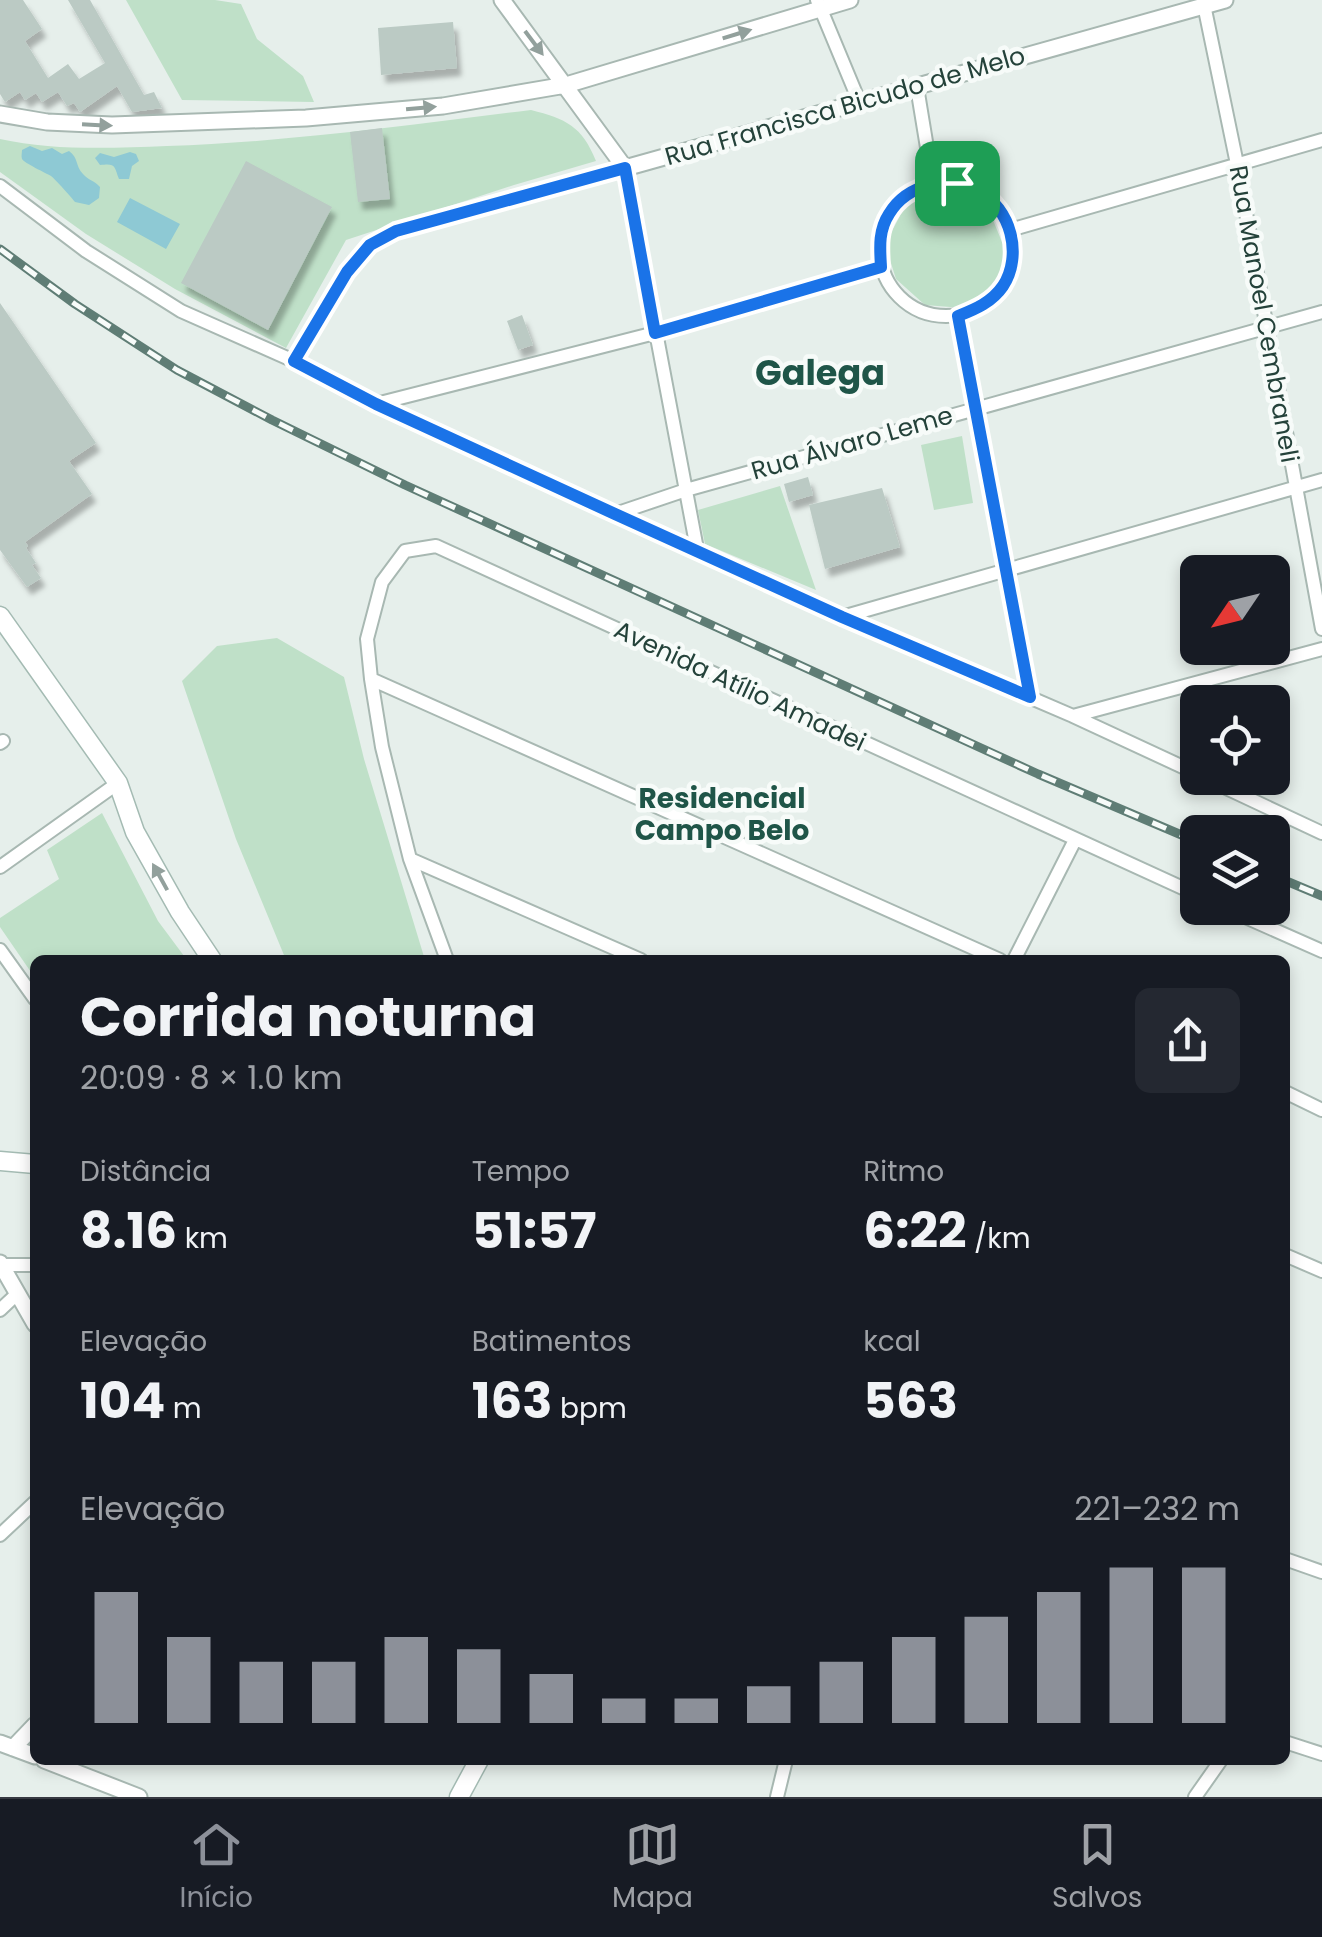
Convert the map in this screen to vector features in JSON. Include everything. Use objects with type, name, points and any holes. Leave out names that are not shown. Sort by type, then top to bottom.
[{"type":"main road","points":[[2,624],[118,783],[135,832],[209,955]]},
{"type":"main road","points":[[0,1161],[30,1164]]},
{"type":"main road","points":[[459,1797],[476,1765]]},
{"type":"street","points":[[502,0],[625,168],[697,549]]},
{"type":"street","points":[[0,114],[112,126],[306,118],[443,106],[566,85],[819,4],[850,0]]},
{"type":"street","name":"Rua Francisca Bicudo de Melo","points":[[294,361],[347,272],[370,245],[396,231],[1203,3],[1226,0]]},
{"type":"street","name":"Rua Manoel Cembraneli","points":[[1203,3],[1237,164],[1322,629]]},
{"type":"street","points":[[819,4],[859,102]]},
{"type":"street","points":[[917,86],[933,184]]},
{"type":"street","points":[[1010,230],[1322,140]]},
{"type":"street","points":[[957,183],[980,192],[999,208],[1010,230],[1013,258],[1004,285],[984,305],[958,316],[934,316],[910,307],[892,290],[881,267],[879,240],[888,214],[908,194],[933,184],[957,183]]},
{"type":"street","points":[[0,186],[86,251],[181,310],[615,514],[1180,766]]},
{"type":"street","points":[[376,404],[655,333],[881,267]]},
{"type":"street","name":"Rua Álvaro Leme","points":[[615,514],[686,490],[1322,312]]},
{"type":"street","points":[[958,316],[1030,697]]},
{"type":"street","points":[[842,617],[1322,480]]},
{"type":"street","name":"Avenida Atílio Amadei","points":[[445,955],[410,859],[382,747],[366,639],[382,582],[405,551],[436,546],[1180,887]]},
{"type":"street","points":[[1073,716],[1322,649]]},
{"type":"street","points":[[370,679],[989,955]]},
{"type":"street","points":[[0,867],[118,783]]},
{"type":"street","points":[[1241,795],[1322,833]]},
{"type":"street","points":[[1017,955],[1075,840]]},
{"type":"street","points":[[410,859],[631,955]]},
{"type":"street","points":[[1263,925],[1322,951]]},
{"type":"street","points":[[0,950],[30,993]]},
{"type":"street","points":[[1290,1094],[1322,1110]]},
{"type":"street","points":[[1290,1256],[1322,1271]]},
{"type":"street","points":[[0,1264],[30,1265]]},
{"type":"street","points":[[0,1264],[30,1315]]},
{"type":"street","points":[[0,1310],[18,1293]]},
{"type":"street","points":[[0,1534],[30,1507]]},
{"type":"street","points":[[1290,1561],[1322,1572]]},
{"type":"street","points":[[6,1745],[30,1729]]},
{"type":"street","points":[[1290,1744],[1322,1754]]},
{"type":"street","points":[[6,1745],[30,1754]]},
{"type":"street","points":[[57,1765],[139,1797]]},
{"type":"street","points":[[776,1797],[785,1765]]},
{"type":"street","points":[[1195,1797],[1217,1765]]},
{"type":"green space","points":[[126,0],[215,0],[241,4],[257,39],[303,76],[314,102],[182,100]]},
{"type":"green space","points":[[531,110],[554,117],[579,132],[596,161],[346,240],[286,348],[175,289],[86,234],[0,172],[0,139],[83,148],[213,144]]},
{"type":"green space","points":[[951,188],[986,203],[1009,259],[990,293],[963,308],[925,305],[896,279],[885,244],[910,197]]},
{"type":"green space","points":[[962,436],[973,503],[934,510],[921,445]]},
{"type":"green space","points":[[780,486],[816,590],[705,544],[698,510]]},
{"type":"green space","points":[[277,638],[344,677],[364,759],[423,955],[284,955],[236,839],[182,681],[217,646]]},
{"type":"green space","points":[[102,813],[158,921],[183,955],[30,955],[30,971],[0,927],[0,918],[59,879],[47,850]]},
{"type":"water","points":[[30,146],[42,151],[52,148],[62,154],[69,151],[83,174],[100,187],[99,198],[89,205],[75,202],[51,176],[22,159],[22,150]]},
{"type":"water","points":[[130,152],[139,161],[132,166],[129,179],[119,179],[114,166],[100,165],[95,158],[100,153],[114,157]]},
{"type":"water","points":[[130,198],[180,224],[166,249],[117,222]]},
{"type":"building","points":[[0,0],[23,0],[42,29],[25,41],[48,78],[68,64],[79,79],[105,63],[68,0],[90,0],[144,95],[154,92],[162,108],[132,112],[117,86],[80,112],[74,103],[67,106],[58,92],[42,102],[36,93],[25,100],[20,92],[5,102],[0,94]]},
{"type":"building","points":[[453,22],[457,68],[381,75],[378,28]]},
{"type":"building","points":[[382,128],[390,199],[358,202],[350,132]]},
{"type":"building","points":[[246,161],[332,207],[268,330],[181,283]]},
{"type":"building","points":[[0,303],[96,443],[69,461],[92,494],[25,542],[41,578],[27,587],[0,550]]},
{"type":"building","points":[[522,315],[533,345],[518,350],[507,321]]},
{"type":"building","points":[[808,477],[813,495],[789,502],[784,484]]},
{"type":"building","points":[[882,488],[900,547],[825,569],[809,505]]},
{"type":"railway","points":[[0,249],[75,304],[177,370],[272,420],[405,485],[1038,774],[1180,834]]},
{"type":"railway","points":[[1290,883],[1322,896]]},
{"type":"district","name":"Galega","points":[[820,372]]},
{"type":"district","name":"Residencial Campo Belo","points":[[722,814]]},
{"type":"route","points":[[625,168],[655,333],[881,267],[879,240],[888,214],[908,194],[933,184],[957,183],[980,192],[999,208],[1010,230],[1013,258],[1004,285],[984,305],[958,316],[1030,697],[615,514],[376,404],[294,361],[347,272],[370,245],[396,231],[625,168]]}]
